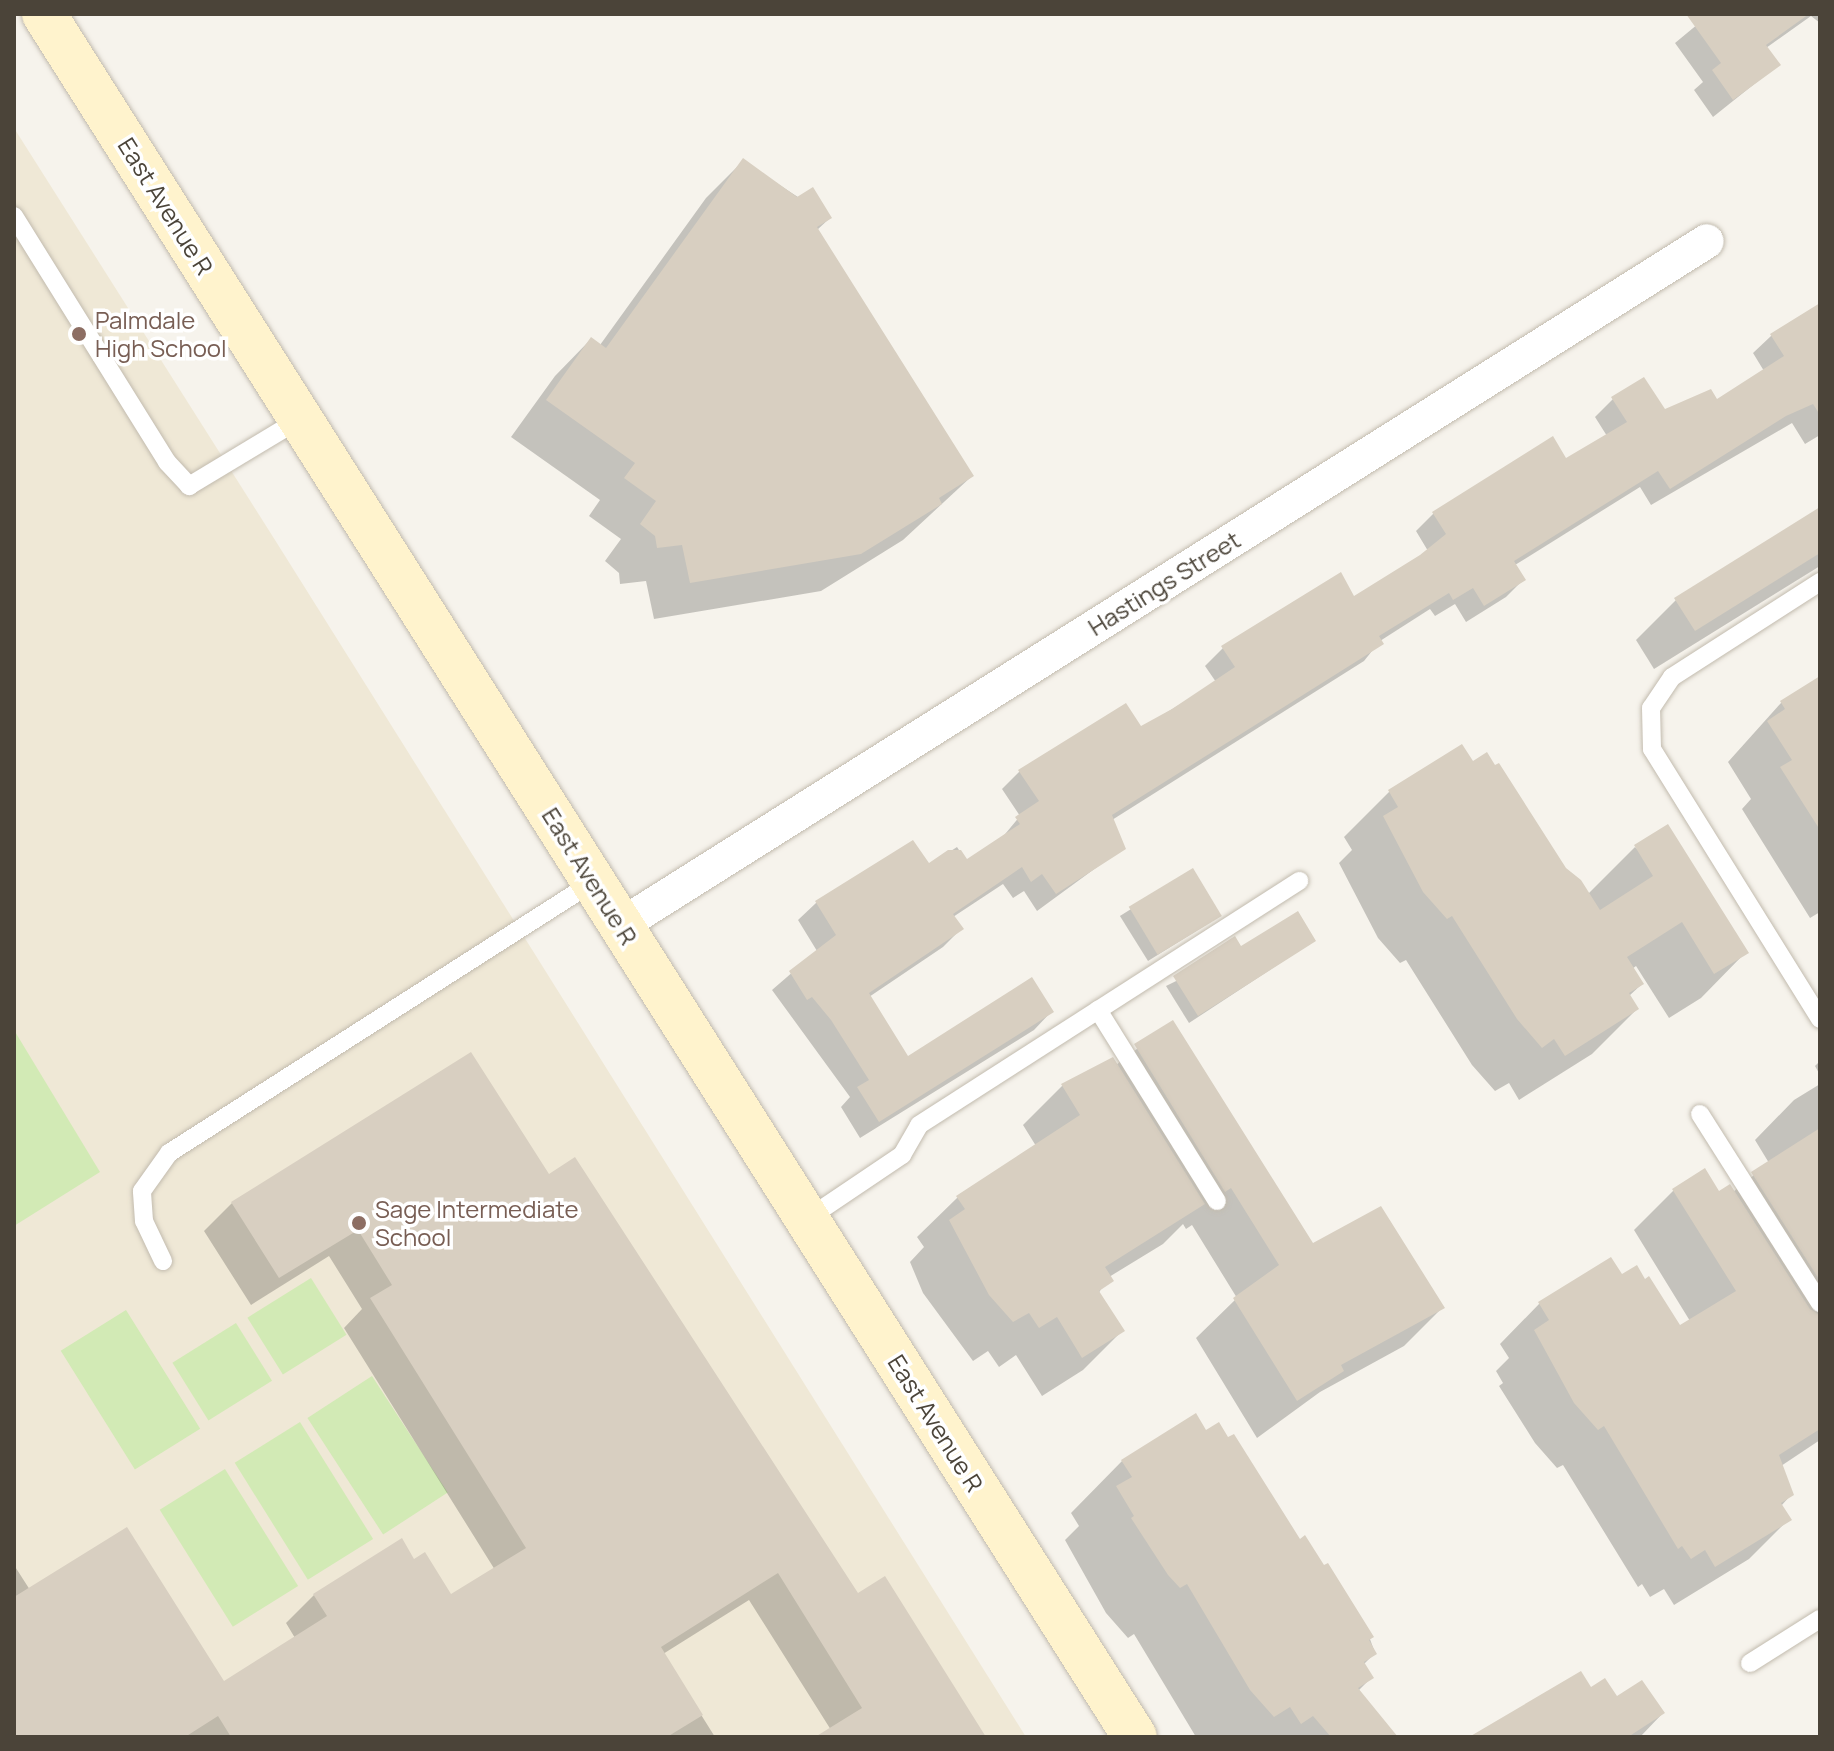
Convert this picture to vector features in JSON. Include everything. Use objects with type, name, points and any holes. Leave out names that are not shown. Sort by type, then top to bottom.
[{"type":"main road","name":"East Avenue R","points":[[44,14],[1135,1737]]},
{"type":"street","name":"Hastings Street","points":[[621,925],[1707,241]]},
{"type":"lane","points":[[14,216],[167,462],[189,486],[300,419]]},
{"type":"lane","points":[[1820,582],[1672,677],[1651,708],[1652,749],[1820,1019]]},
{"type":"lane","points":[[807,1219],[902,1155],[919,1125],[1299,881]]},
{"type":"lane","points":[[163,1261],[144,1221],[142,1191],[169,1153],[593,882]]},
{"type":"lane","points":[[1098,1010],[1217,1201]]},
{"type":"lane","points":[[1700,1114],[1820,1303]]},
{"type":"lane","points":[[1750,1663],[1820,1619]]},
{"type":"shaded area","name":"Sage Intermediate School","points":[[14,128],[275,540],[1026,1737],[14,1737]]},
{"type":"green space","points":[[14,1030],[100,1172],[14,1226]]},
{"type":"green space","points":[[311,1278],[347,1335],[283,1375],[247,1318]]},
{"type":"green space","points":[[126,1310],[200,1429],[135,1470],[61,1351]]},
{"type":"green space","points":[[236,1323],[272,1381],[208,1420],[172,1363]]},
{"type":"green space","points":[[372,1376],[448,1493],[383,1535],[307,1418]]},
{"type":"green space","points":[[300,1422],[373,1539],[308,1580],[235,1463]]},
{"type":"green space","points":[[225,1469],[298,1586],[233,1627],[160,1510]]},
{"type":"building","points":[[1686,14],[1809,14],[1766,45],[1781,65],[1733,100],[1712,70],[1721,63]]},
{"type":"building","points":[[743,158],[797,197],[813,187],[832,218],[817,227],[974,476],[939,498],[942,504],[861,554],[690,583],[682,545],[657,548],[655,536],[640,524],[656,501],[624,478],[635,463],[546,400],[591,337],[606,348]]},
{"type":"building","points":[[1820,303],[1820,415],[1813,404],[1786,416],[1670,489],[1658,471],[1514,561],[1526,580],[1484,606],[1473,588],[1453,600],[1449,593],[1379,636],[1384,644],[1112,815],[1126,849],[1056,894],[1042,874],[1031,882],[1022,867],[953,914],[964,929],[869,993],[908,1056],[1032,977],[1054,1012],[879,1122],[857,1087],[869,1080],[831,1020],[812,997],[807,1000],[789,971],[836,935],[815,901],[913,840],[929,863],[948,850],[961,850],[967,859],[1020,824],[1015,817],[1039,801],[1018,770],[1126,703],[1141,726],[1172,709],[1235,667],[1221,646],[1341,572],[1354,596],[1420,555],[1446,534],[1432,512],[1553,436],[1566,458],[1627,422],[1611,397],[1644,377],[1665,409],[1711,389],[1717,399],[1784,356],[1770,334]]},
{"type":"building","points":[[1820,507],[1820,553],[1695,631],[1674,598]]},
{"type":"building","points":[[1820,676],[1820,830],[1780,767],[1792,760],[1767,721],[1785,709],[1780,701]]},
{"type":"building","points":[[1462,744],[1473,761],[1487,752],[1495,765],[1499,763],[1566,868],[1581,880],[1600,910],[1653,876],[1634,845],[1668,824],[1749,953],[1714,974],[1682,922],[1627,957],[1644,984],[1629,993],[1639,1009],[1565,1056],[1554,1039],[1542,1048],[1517,1019],[1452,916],[1447,919],[1423,892],[1383,816],[1398,807],[1388,790]]},
{"type":"building","points":[[1193,868],[1222,916],[1158,955],[1129,907]]},
{"type":"building","points":[[1298,911],[1316,941],[1198,1016],[1173,976],[1235,936],[1241,946]]},
{"type":"building","points":[[1173,1020],[1313,1243],[1381,1206],[1445,1308],[1341,1365],[1344,1371],[1297,1401],[1233,1298],[1279,1265],[1231,1188],[1225,1192],[1134,1044]]},
{"type":"building","points":[[471,1052],[549,1174],[575,1157],[858,1593],[885,1576],[986,1737],[815,1737],[862,1708],[778,1573],[661,1647],[703,1715],[667,1737],[231,1737],[218,1716],[185,1737],[14,1737],[14,1597],[127,1527],[224,1681],[327,1616],[313,1594],[402,1538],[414,1559],[425,1552],[451,1594],[526,1548],[370,1298],[392,1285],[358,1230],[279,1278],[231,1202]]},
{"type":"building","points":[[1113,1057],[1205,1204],[1105,1267],[1114,1281],[1099,1291],[1125,1331],[1082,1358],[1057,1317],[1039,1328],[1029,1313],[1013,1322],[989,1295],[949,1220],[965,1209],[956,1196],[1080,1115],[1061,1084]]},
{"type":"building","points":[[1820,1128],[1820,1281],[1751,1172]]},
{"type":"building","points":[[1705,1168],[1719,1191],[1730,1184],[1810,1309],[1820,1315],[1820,1429],[1779,1455],[1794,1495],[1781,1503],[1792,1520],[1715,1567],[1705,1550],[1691,1559],[1682,1546],[1678,1549],[1604,1426],[1598,1430],[1574,1403],[1534,1330],[1549,1320],[1538,1302],[1611,1257],[1622,1274],[1637,1265],[1645,1279],[1649,1276],[1680,1325],[1736,1291],[1672,1189]]},
{"type":"building","points":[[1196,1413],[1206,1430],[1219,1422],[1228,1437],[1234,1434],[1300,1539],[1305,1535],[1324,1565],[1328,1563],[1374,1637],[1369,1640],[1377,1654],[1364,1662],[1374,1678],[1358,1688],[1398,1737],[1331,1737],[1313,1716],[1301,1724],[1290,1707],[1274,1717],[1250,1690],[1187,1584],[1180,1588],[1168,1575],[1131,1518],[1134,1516],[1116,1486],[1132,1477],[1121,1460]]},
{"type":"building","points":[[1581,1671],[1591,1687],[1605,1678],[1617,1696],[1642,1680],[1665,1713],[1628,1737],[1469,1737]]},
{"type":"place","name":"Palmdale High School","points":[[79,334]]},
{"type":"place","name":"Sage Intermediate School","points":[[359,1223]]}]
